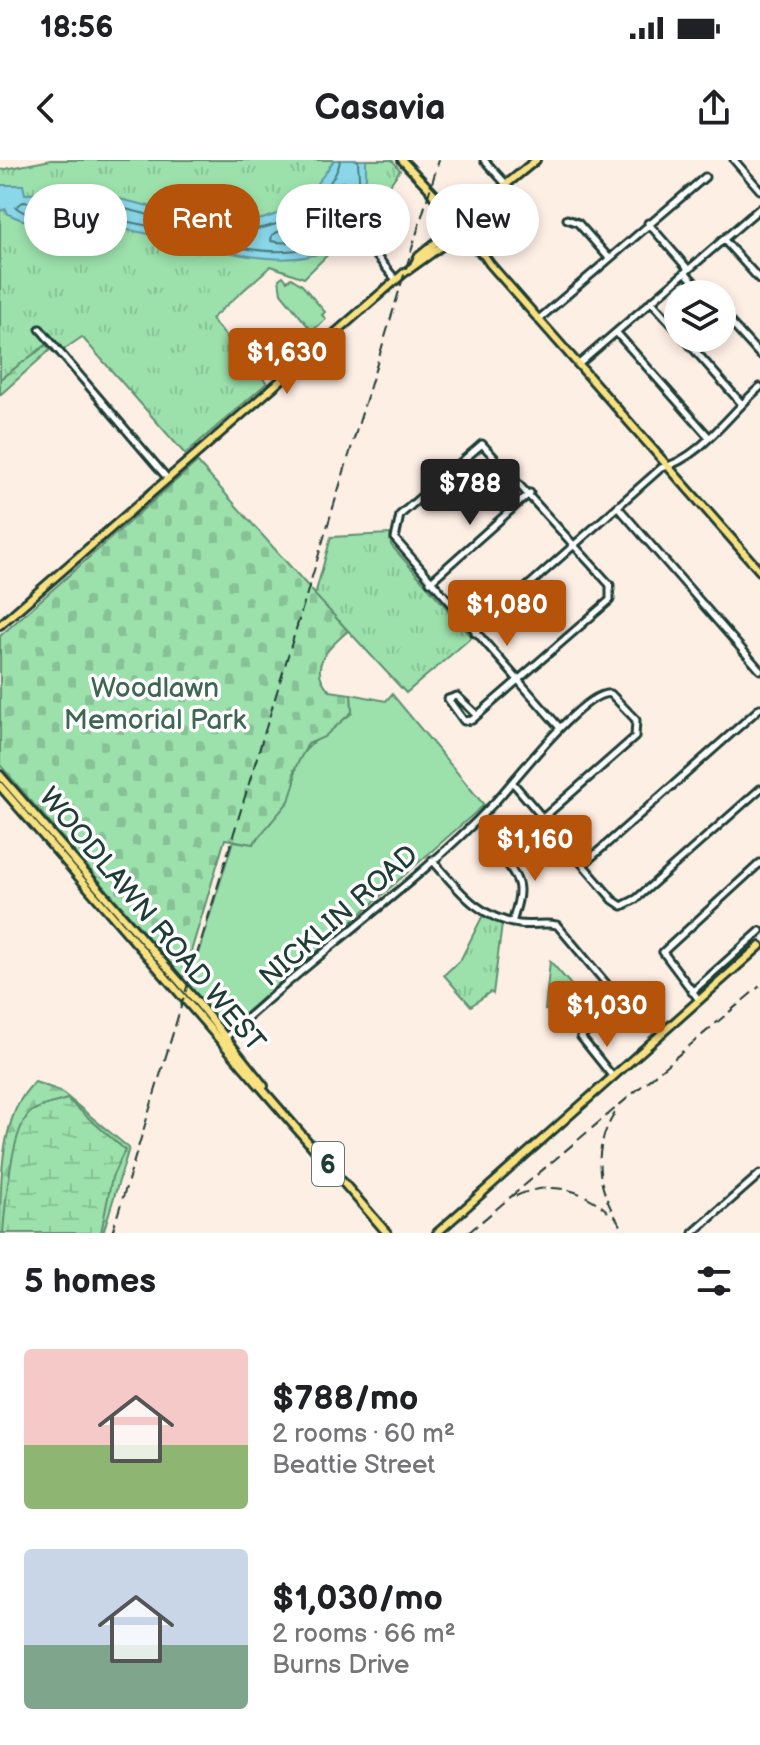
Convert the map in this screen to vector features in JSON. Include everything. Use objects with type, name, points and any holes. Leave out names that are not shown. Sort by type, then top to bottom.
[{"type":"main road","points":[[402,160],[426,187]]},
{"type":"main road","points":[[509,184],[536,160]]},
{"type":"main road","points":[[0,625],[396,280],[429,256]]},
{"type":"main road","points":[[484,256],[760,571]]},
{"type":"main road","name":"WOODLAWN ROAD WEST","points":[[0,775],[387,1233]]},
{"type":"main road","name":"WOODLAWN ROAD WEST","points":[[0,786],[223,1039]]},
{"type":"main road","points":[[437,1233],[760,946]]},
{"type":"street","points":[[484,160],[505,184]]},
{"type":"street","points":[[734,160],[760,190]]},
{"type":"street","points":[[539,319],[705,177]]},
{"type":"street","points":[[579,364],[760,208]]},
{"type":"street","points":[[567,219],[578,223],[609,258]]},
{"type":"street","points":[[648,223],[694,280]]},
{"type":"street","points":[[724,240],[760,280]]},
{"type":"street","points":[[377,256],[396,280]]},
{"type":"street","points":[[651,301],[664,315]]},
{"type":"street","points":[[736,328],[760,355]]},
{"type":"street","points":[[40,329],[168,479]]},
{"type":"street","points":[[616,332],[708,436]]},
{"type":"street","points":[[696,352],[741,403]]},
{"type":"street","points":[[475,633],[662,467],[669,466],[708,436],[760,387]]},
{"type":"street","points":[[477,715],[457,696],[448,699],[464,721],[477,715],[517,681],[610,600],[610,585],[530,493],[482,444],[400,515],[396,524],[397,543],[517,681],[560,728]]},
{"type":"street","points":[[430,582],[530,493]]},
{"type":"street","points":[[618,507],[760,670]]},
{"type":"street","name":"NICKLIN ROAD","points":[[223,1039],[432,860],[513,783],[560,728],[604,692],[611,694],[638,726],[635,737],[544,817]]},
{"type":"street","points":[[584,864],[760,708]]},
{"type":"street","points":[[513,783],[618,905],[628,905],[760,789]]},
{"type":"street","points":[[500,855],[516,874],[521,888],[512,923]]},
{"type":"street","points":[[432,860],[474,906],[512,923],[557,925],[615,994],[614,1004],[581,1037],[613,1077]]},
{"type":"street","points":[[699,1000],[664,957],[665,948],[760,863]]},
{"type":"street","points":[[692,992],[760,931]]},
{"type":"street","points":[[693,1233],[760,1174]]},
{"type":"green space","points":[[51,160],[392,160],[400,170],[390,184],[276,184],[276,256],[326,256],[304,278],[271,266],[211,319],[267,383],[185,454],[82,337],[56,355],[46,345],[0,379],[0,170]]},
{"type":"green space","points":[[283,276],[287,281],[291,278],[302,285],[325,312],[322,315],[326,319],[312,331],[281,293],[279,279]]},
{"type":"green space","points":[[46,345],[51,349],[0,395],[0,379]]},
{"type":"green space","name":"Woodlawn Memorial Park","points":[[197,462],[348,631],[323,658],[320,674],[330,691],[351,694],[352,712],[324,737],[308,744],[294,770],[295,782],[289,801],[253,844],[225,839],[183,978],[0,765],[0,636]]},
{"type":"green space","points":[[390,534],[391,545],[472,637],[406,693],[315,595],[331,537]]},
{"type":"green space","points":[[351,694],[386,701],[392,694],[484,805],[232,1027],[226,1028],[188,986],[233,841],[253,844],[295,782],[295,770],[305,751],[352,713]]},
{"type":"green space","points":[[483,915],[502,924],[493,994],[490,992],[471,1006],[444,975],[461,959]]},
{"type":"green space","points":[[550,961],[595,1012],[591,1017],[584,1005],[574,1013],[545,1010]]},
{"type":"green space","points":[[35,1082],[60,1091],[129,1148],[103,1233],[0,1233],[4,1151],[15,1112],[23,1095]]},
{"type":"green space","points":[[67,1099],[125,1150],[112,1177],[101,1233],[3,1233],[10,1169],[24,1121],[31,1112]]},
{"type":"water","points":[[334,160],[366,160],[364,184],[315,184]]},
{"type":"water","points":[[0,185],[23,185],[24,220],[8,214],[6,209],[0,211]]},
{"type":"water","points":[[127,201],[143,205],[143,233],[127,230]]},
{"type":"water","points":[[276,214],[276,256],[308,256],[282,259],[253,256],[260,256],[260,219]]},
{"type":"railway","points":[[112,1233],[439,160]]},
{"type":"railway","points":[[468,1233],[760,986]]},
{"type":"railway","points":[[615,1113],[602,1143],[600,1174],[608,1203],[625,1231]]},
{"type":"railway","points":[[516,1196],[540,1189],[565,1189],[588,1197],[608,1212]]}]
